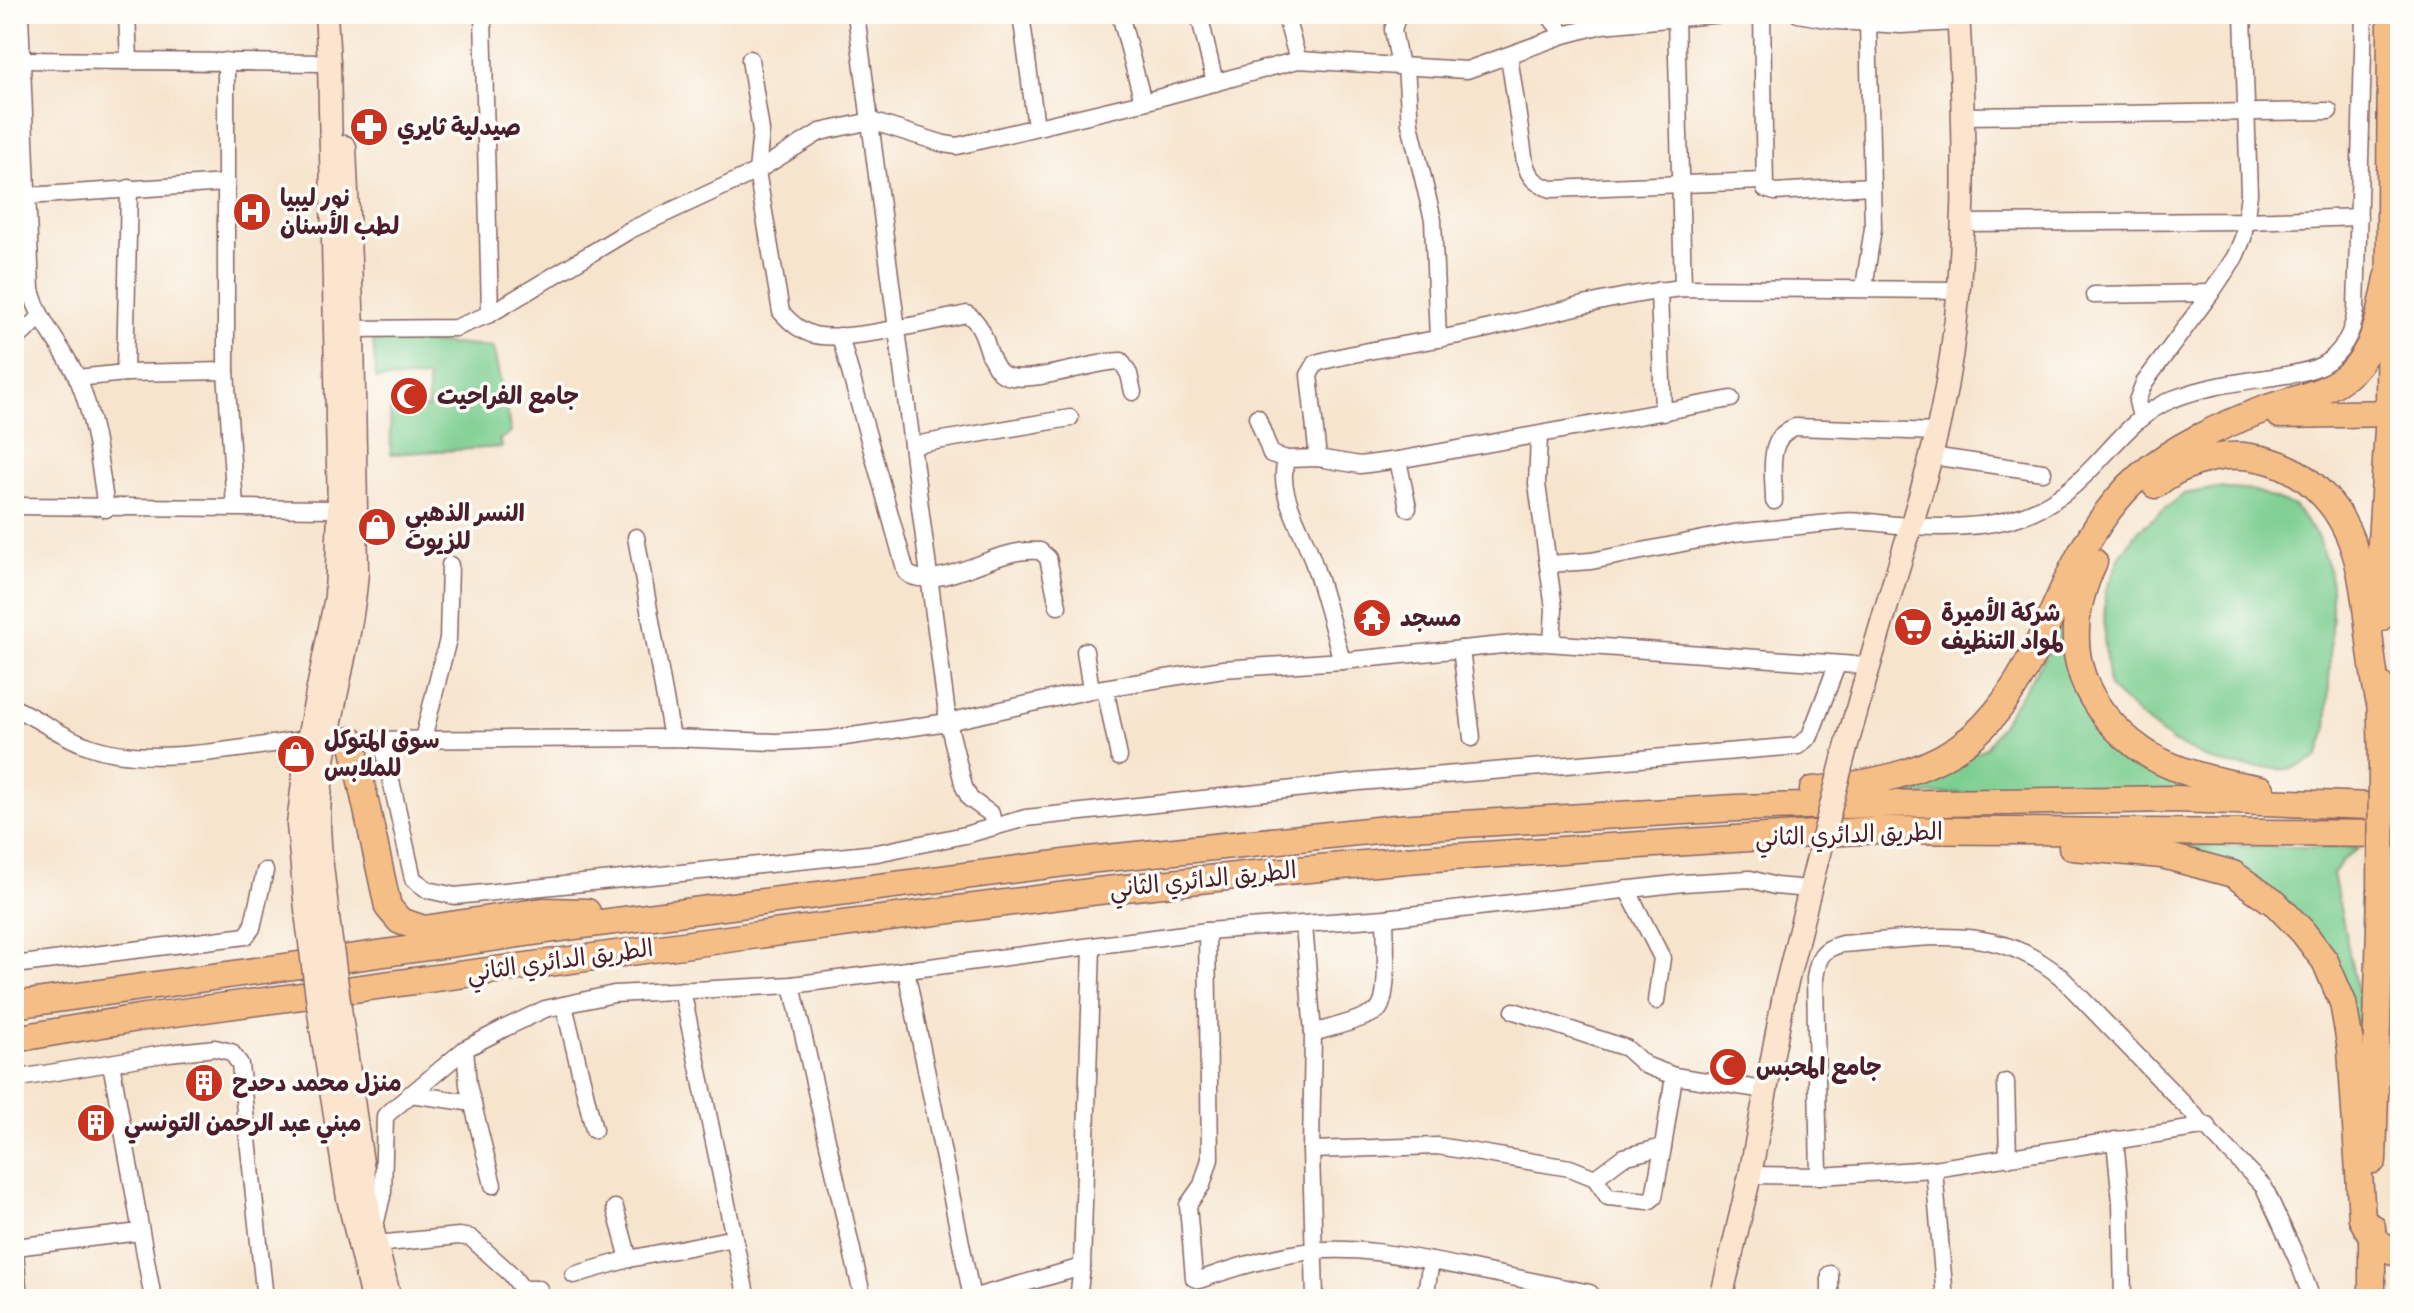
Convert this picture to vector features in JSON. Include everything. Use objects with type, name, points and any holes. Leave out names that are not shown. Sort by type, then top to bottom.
[{"type":"highway","points":[[2372,1299],[2381,892],[2380,558],[2394,413],[2388,278],[2389,19]]},
{"type":"highway","points":[[1640,814],[1716,800],[1837,788],[1893,777],[1937,762],[1975,738],[2008,701],[2037,649],[2072,571],[2098,525],[2122,494],[2160,460],[2235,421],[2318,392],[2350,374],[2369,348],[2380,317],[2388,278]]},
{"type":"highway","points":[[2235,421],[2290,414],[2394,413]]},
{"type":"highway","points":[[2380,704],[2372,674],[2359,564],[2350,532],[2338,511],[2312,483],[2284,464],[2239,455],[2200,460],[2167,475],[2135,501],[2104,541],[2083,587],[2076,629],[2077,663],[2093,701],[2139,749],[2179,769],[2231,784],[2288,794],[2400,798]]},
{"type":"highway","points":[[330,740],[388,907],[400,921],[424,929],[543,911],[581,911],[617,921]]},
{"type":"highway","name":"الطريق الدائري الثاني","points":[[14,1005],[617,921],[1088,860],[1396,828],[1736,808],[2175,799],[2400,807]]},
{"type":"highway","points":[[1877,830],[1991,844],[2162,855],[2233,874],[2276,904],[2325,961],[2343,1003],[2351,1049],[2362,1219],[2371,1237],[2400,1254]]},
{"type":"highway","name":"الطريق الدائري الثاني","points":[[14,1039],[168,1014],[1113,889],[1419,859],[1877,830],[2400,834]]},
{"type":"main road","points":[[326,14],[338,198],[353,329],[357,572],[319,821],[318,919],[332,1025],[348,1198],[372,1299]]},
{"type":"main road","points":[[330,740],[339,509],[341,14]]},
{"type":"main road","points":[[1721,1299],[1750,1175],[1785,990],[1810,889],[1844,755],[1937,432],[1953,345],[1959,290],[1964,116],[1958,18]]},
{"type":"main road","points":[[332,1025],[390,1299]]},
{"type":"street","points":[[20,14],[27,196],[21,246],[41,317],[77,378],[92,426],[106,509]]},
{"type":"street","points":[[127,14],[129,60]]},
{"type":"street","points":[[483,14],[490,314]]},
{"type":"street","points":[[856,14],[948,722],[964,787],[970,799],[991,814],[994,827]]},
{"type":"street","points":[[1021,14],[1036,127]]},
{"type":"street","points":[[1120,14],[1143,102]]},
{"type":"street","points":[[1199,14],[1215,83]]},
{"type":"street","points":[[1285,14],[1298,60]]},
{"type":"street","points":[[1398,14],[1393,30],[1403,66],[1410,124],[1433,220],[1438,339]]},
{"type":"street","points":[[1548,14],[1564,35]]},
{"type":"street","points":[[353,329],[455,328],[490,314],[630,230],[757,171],[820,132],[871,121],[957,146],[1143,102],[1298,60],[1467,70],[1601,20],[1723,14]]},
{"type":"street","points":[[1762,14],[1765,189],[1775,192],[1871,186]]},
{"type":"street","points":[[1798,14],[1901,25],[1958,18]]},
{"type":"street","points":[[2141,417],[2137,401],[2144,383],[2235,257],[2246,221],[2249,194],[2243,14]]},
{"type":"street","points":[[1548,564],[1591,561],[1734,533],[1838,522],[1871,521],[1912,526],[1989,524],[2041,508],[2078,482],[2141,417],[2164,403],[2203,389],[2300,373],[2331,359],[2346,342],[2355,322],[2364,14]]},
{"type":"street","points":[[1676,18],[1683,288]]},
{"type":"street","points":[[1864,288],[1873,228],[1868,23]]},
{"type":"street","points":[[1509,56],[1525,163],[1528,174],[1540,186],[1552,189],[1763,181]]},
{"type":"street","points":[[750,59],[761,131],[757,171],[781,312],[791,324],[812,335],[840,336],[967,314],[978,321],[998,370],[1008,378],[1025,378],[1121,361],[1129,374],[1133,392]]},
{"type":"street","points":[[22,60],[329,63]]},
{"type":"street","points":[[226,61],[226,371],[235,507]]},
{"type":"street","points":[[1964,116],[2329,111]]},
{"type":"street","points":[[27,196],[226,183]]},
{"type":"street","points":[[125,373],[129,188]]},
{"type":"street","points":[[1962,223],[2359,217]]},
{"type":"street","points":[[1659,290],[1663,413]]},
{"type":"street","points":[[1318,458],[1309,375],[1316,363],[1342,354],[1438,339],[1604,299],[1659,290],[1959,290]]},
{"type":"street","points":[[2094,295],[2211,293]]},
{"type":"street","points":[[14,341],[41,317]]},
{"type":"street","points":[[840,336],[906,572],[916,579],[929,577],[967,571],[1004,555],[1040,551],[1048,558],[1058,606]]},
{"type":"street","points":[[77,378],[125,373],[226,371]]},
{"type":"street","points":[[1257,417],[1271,454],[1287,459],[1318,458],[1348,464],[1398,460],[1731,399]]},
{"type":"street","points":[[914,445],[1070,418]]},
{"type":"street","points":[[1774,501],[1774,446],[1785,430],[1795,427],[1937,432]]},
{"type":"street","points":[[1539,436],[1537,484],[1554,609],[1552,643]]},
{"type":"street","points":[[1931,456],[2043,472]]},
{"type":"street","points":[[1287,459],[1282,470],[1292,514],[1310,552],[1342,661]]},
{"type":"street","points":[[1398,460],[1408,508]]},
{"type":"street","points":[[14,506],[339,509]]},
{"type":"street","points":[[636,537],[672,738]]},
{"type":"street","points":[[423,739],[448,639],[450,565]]},
{"type":"street","points":[[14,708],[86,746],[122,755],[151,757],[330,740],[672,738],[776,742],[831,739],[948,722],[1098,689],[1223,669],[1533,642],[1870,666]]},
{"type":"street","points":[[1461,649],[1472,738]]},
{"type":"street","points":[[1085,651],[1119,757]]},
{"type":"street","points":[[382,740],[413,879],[428,890],[455,896],[877,853],[1026,818],[1359,782],[1798,746],[1810,736],[1837,665]]},
{"type":"street","points":[[14,965],[246,936],[252,928],[265,871]]},
{"type":"street","points":[[539,1289],[520,1286],[471,1238],[375,1238],[383,1192],[385,1116],[465,1049],[545,1009],[614,994],[792,985],[1207,931],[1385,918],[1627,889],[1750,879],[1775,886],[1810,889]]},
{"type":"street","points":[[1627,889],[1662,958],[1656,1001]]},
{"type":"street","points":[[1313,1033],[1371,1014],[1382,1004],[1385,918]]},
{"type":"street","points":[[1304,925],[1313,1033],[1311,1150],[1315,1299]]},
{"type":"street","points":[[1207,931],[1210,1159],[1202,1185],[1188,1205],[1192,1275],[1199,1280],[1254,1260],[1313,1251],[1359,1250],[1590,1293],[1594,1299]]},
{"type":"street","points":[[1819,1176],[1815,978],[1821,953],[1842,944],[1976,937],[1999,942],[2025,953],[2061,977],[2264,1187],[2312,1299]]},
{"type":"street","points":[[1078,1299],[1082,1267],[1092,947]]},
{"type":"street","points":[[906,970],[970,1298],[1082,1267]]},
{"type":"street","points":[[792,985],[863,1299]]},
{"type":"street","points":[[682,990],[747,1299]]},
{"type":"street","points":[[564,1005],[594,1130]]},
{"type":"street","points":[[1514,1011],[1626,1048],[1645,1065],[1674,1076],[1765,1090]]},
{"type":"street","points":[[14,1079],[215,1048],[231,1052],[240,1064],[265,1299]]},
{"type":"street","points":[[465,1049],[473,1103],[493,1185]]},
{"type":"street","points":[[111,1063],[153,1299]]},
{"type":"street","points":[[1311,1150],[1438,1146],[1570,1168],[1595,1178],[1608,1197],[1649,1201],[1654,1197],[1674,1076]]},
{"type":"street","points":[[2006,1082],[2008,1158]]},
{"type":"street","points":[[410,1094],[473,1103]]},
{"type":"street","points":[[1750,1175],[1819,1176],[1934,1169],[2208,1126]]},
{"type":"street","points":[[2115,1140],[2121,1202],[2123,1299]]},
{"type":"street","points":[[1595,1178],[1623,1157],[1663,1147]]},
{"type":"street","points":[[1934,1169],[1945,1299]]},
{"type":"street","points":[[615,1208],[629,1259]]},
{"type":"street","points":[[15,1247],[140,1232]]},
{"type":"street","points":[[14,1238],[19,1299]]},
{"type":"street","points":[[574,1275],[629,1259],[734,1238]]},
{"type":"street","points":[[1425,1299],[1431,1261]]},
{"type":"street","points":[[1830,1274],[1830,1299]]},
{"type":"green space","points":[[373,339],[493,347],[511,432],[499,440],[502,447],[391,454],[390,409],[428,408],[428,378],[376,379]]},
{"type":"green space","points":[[2217,488],[2255,491],[2294,506],[2317,536],[2330,573],[2332,607],[2327,730],[2317,758],[2289,770],[2215,762],[2173,742],[2109,687],[2104,638],[2105,593],[2120,556],[2139,530],[2184,494]]},
{"type":"green space","points":[[2071,599],[2078,697],[2100,731],[2119,753],[2137,765],[2197,790],[1867,795],[1986,748],[2048,653]]},
{"type":"green space","points":[[2128,844],[2359,848],[2342,861],[2333,874],[2363,1020],[2356,1022],[2287,903]]},
{"type":"place","name":"صيدلية ثايري","points":[[369,127]]},
{"type":"place","name":"نور ليبيا لطب الأسنان","points":[[252,212]]},
{"type":"place","name":"جامع الفراحيت","points":[[409,396]]},
{"type":"place","name":"النسر الذهبي للزيوت","points":[[377,527]]},
{"type":"place","name":"مسجد","points":[[1372,618]]},
{"type":"place","name":"شركة الأميرة لمواد التنظيف","points":[[1913,627]]},
{"type":"place","name":"سوق المتوكل للملابس","points":[[296,754]]},
{"type":"place","name":"جامع المحبس","points":[[1728,1067]]},
{"type":"place","name":"منزل محمد دحدح","points":[[204,1083]]},
{"type":"place","name":"مبني عبد الرحمن التونسي","points":[[96,1123]]}]
